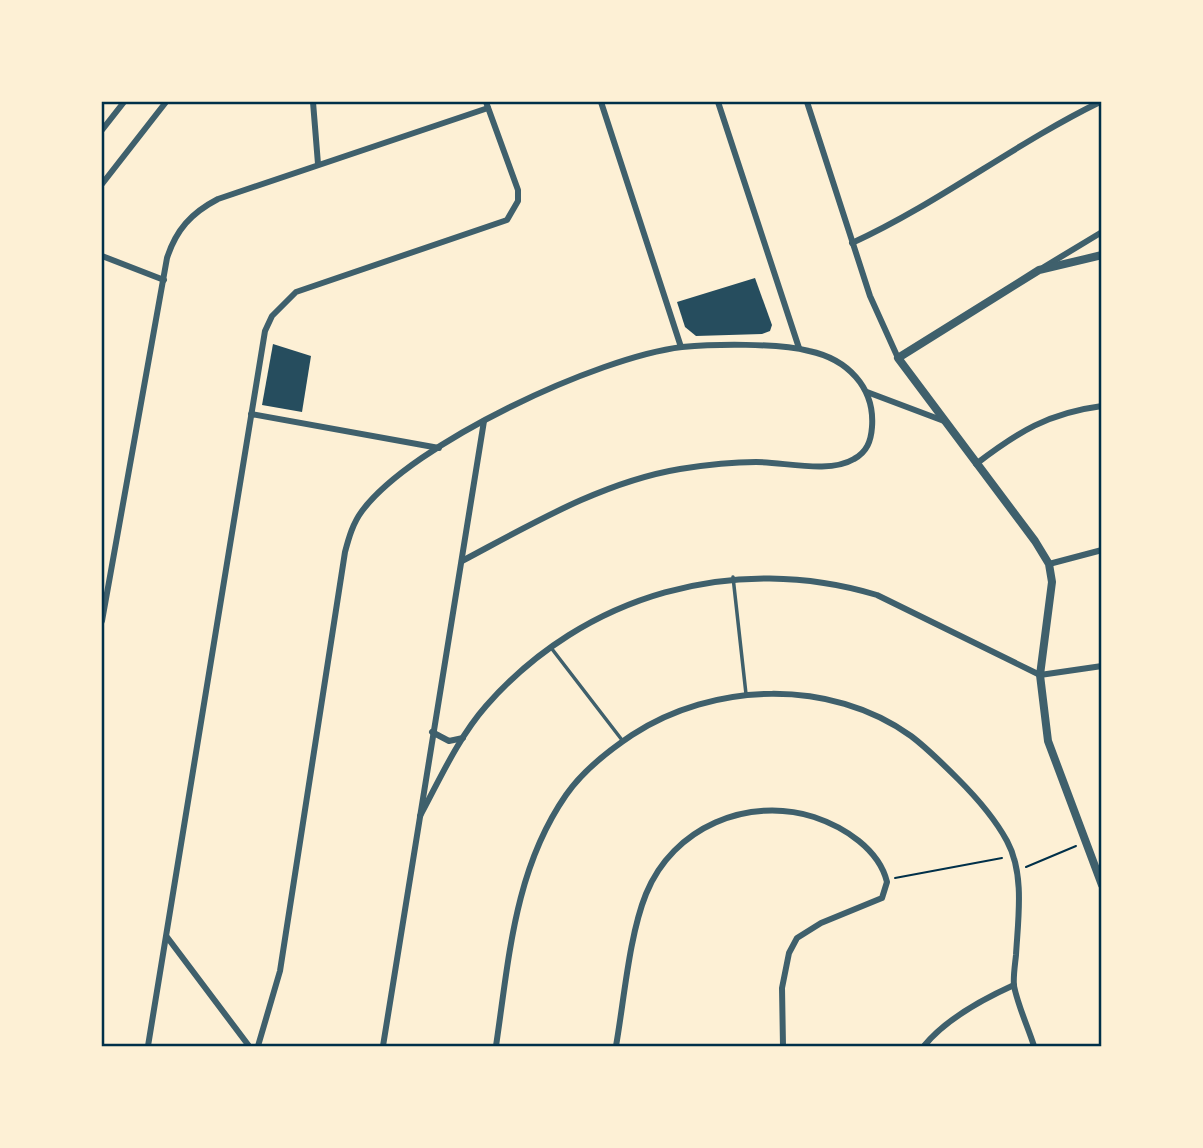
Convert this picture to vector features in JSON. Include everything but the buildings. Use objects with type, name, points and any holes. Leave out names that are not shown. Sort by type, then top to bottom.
[{"type":"street","points":[[102,130],[124,102]]},
{"type":"street","points":[[102,184],[166,102]]},
{"type":"street","points":[[313,102],[318,164]]},
{"type":"street","points":[[601,102],[681,348]]},
{"type":"street","points":[[718,102],[799,348]]},
{"type":"street","points":[[807,102],[870,296],[898,358],[1035,541],[1049,564],[1052,582],[1040,675],[1048,741],[1101,885]]},
{"type":"street","points":[[852,243],[921,208],[1011,150],[1100,102]]},
{"type":"street","points":[[102,621],[164,280],[172,241],[183,224],[200,208],[487,105],[517,190],[514,211],[500,225],[314,285],[281,304],[265,331],[148,1046]]},
{"type":"street","points":[[898,358],[1101,232]]},
{"type":"street","points":[[1039,270],[1101,255]]},
{"type":"street","points":[[102,256],[164,280]]},
{"type":"street","points":[[258,1046],[280,971],[348,540],[362,511],[401,475],[484,421],[574,380],[681,348],[799,348],[835,359],[849,369],[867,392],[872,407],[869,446],[852,461],[824,466],[754,462],[677,469],[579,502],[462,561]]},
{"type":"street","points":[[867,392],[944,421]]},
{"type":"street","points":[[976,464],[1011,438],[1052,416],[1101,406]]},
{"type":"street","points":[[251,414],[439,448]]},
{"type":"street","points":[[383,1046],[484,421]]},
{"type":"street","points":[[1049,564],[1101,550]]},
{"type":"street","points":[[420,816],[463,738],[484,708],[510,681],[551,647],[608,614],[672,591],[733,577],[809,579],[877,595],[1040,675],[1101,666]]},
{"type":"street","points":[[496,1046],[519,905],[532,854],[567,793],[622,741],[655,720],[687,707],[746,694],[832,700],[874,716],[910,736],[978,799],[1006,840],[1016,872],[1018,897],[1014,985],[1034,1046]]},
{"type":"street","points":[[432,732],[449,741],[463,738]]},
{"type":"street","points":[[616,1046],[638,923],[646,894],[656,875],[673,853],[698,832],[721,818],[752,810],[800,813],[828,822],[854,838],[875,857],[887,882],[882,898],[821,923],[797,938],[792,945],[782,988],[783,1046]]},
{"type":"street","points":[[167,937],[249,1046]]},
{"type":"street","points":[[924,1046],[933,1035],[992,995],[1014,985]]},
{"type":"lane","points":[[733,577],[746,694]]},
{"type":"lane","points":[[551,647],[622,741]]},
{"type":"path","points":[[1016,872],[1084,842]]},
{"type":"path","points":[[895,878],[1003,858]]}]
